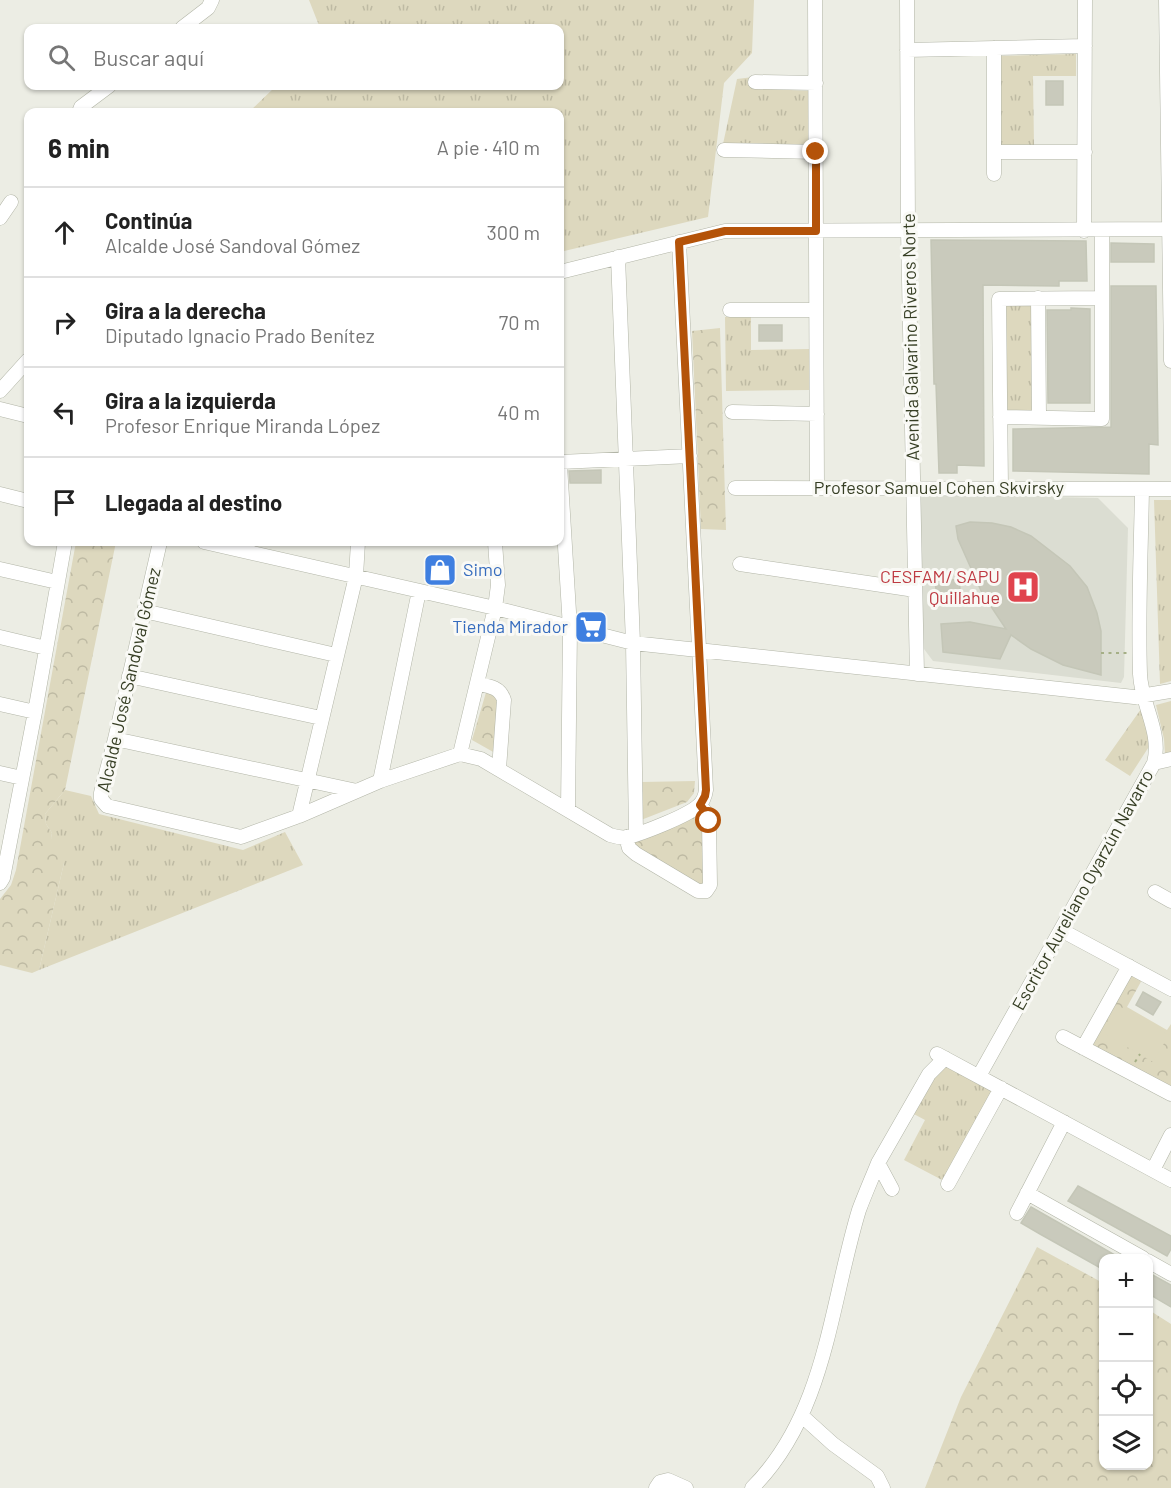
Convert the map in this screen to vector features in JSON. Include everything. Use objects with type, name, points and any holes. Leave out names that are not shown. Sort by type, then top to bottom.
[{"type":"street","points":[[187,24],[208,8],[212,0]]},
{"type":"street","points":[[815,0],[817,488]]},
{"type":"street","name":"Avenida Galvarino Riveros Norte","points":[[907,0],[908,230],[917,674]]},
{"type":"street","points":[[1084,231],[1085,0]]},
{"type":"street","points":[[1166,0],[1171,361]]},
{"type":"street","points":[[907,50],[1085,46]]},
{"type":"street","points":[[994,48],[994,174]]},
{"type":"street","points":[[755,82],[816,83]]},
{"type":"street","points":[[81,108],[104,90]]},
{"type":"street","points":[[724,150],[816,152]]},
{"type":"street","points":[[994,152],[1084,152]]},
{"type":"street","points":[[0,218],[10,202]]},
{"type":"street","points":[[564,271],[725,231],[1170,229]]},
{"type":"street","points":[[1000,417],[1102,419],[1102,230]]},
{"type":"street","points":[[495,546],[498,585],[495,609],[460,754],[481,759],[610,835],[631,836],[689,812],[700,805],[706,790],[679,242]]},
{"type":"street","points":[[618,257],[633,643],[629,848],[698,891],[706,891],[710,885],[709,821],[700,805]]},
{"type":"street","points":[[1038,298],[1039,418]]},
{"type":"street","points":[[1000,488],[999,299],[1102,298]]},
{"type":"street","points":[[730,310],[816,310]]},
{"type":"street","points":[[0,391],[24,364]]},
{"type":"street","points":[[0,409],[24,415]]},
{"type":"street","points":[[732,412],[817,414]]},
{"type":"street","points":[[564,464],[690,456]]},
{"type":"street","name":"Profesor Samuel Cohen Skvirsky","points":[[735,488],[1171,489]]},
{"type":"street","name":"Escritor Aureliano Oyarzún Navarro","points":[[979,1076],[1154,763],[1157,751],[1156,740],[1140,675],[1142,489]]},
{"type":"street","points":[[0,494],[24,500]]},
{"type":"street","points":[[564,530],[570,628],[568,810]]},
{"type":"street","points":[[0,883],[3,878],[5,842],[22,778],[64,546]]},
{"type":"street","name":"Alcalde José Sandoval Gómez","points":[[159,546],[116,739],[100,796],[104,805],[235,837],[245,836],[299,816],[380,781],[460,754]]},
{"type":"street","points":[[222,546],[633,643],[1134,698],[1171,691]]},
{"type":"street","points":[[299,816],[356,576],[358,546]]},
{"type":"street","points":[[740,564],[915,590]]},
{"type":"street","points":[[0,569],[57,582]]},
{"type":"street","points":[[380,781],[419,591]]},
{"type":"street","points":[[144,610],[336,655]]},
{"type":"street","points":[[0,637],[46,648]]},
{"type":"street","points":[[129,676],[321,718]]},
{"type":"street","points":[[477,684],[495,688],[504,700],[499,769]]},
{"type":"street","points":[[0,704],[35,712]]},
{"type":"street","points":[[116,739],[357,791]]},
{"type":"street","points":[[1154,763],[1171,759]]},
{"type":"street","points":[[0,772],[22,778]]},
{"type":"street","points":[[1061,930],[1171,989]]},
{"type":"street","points":[[1083,1048],[1129,966]]},
{"type":"street","points":[[1063,1037],[1171,1094]]},
{"type":"street","points":[[752,1488],[768,1472],[802,1416],[821,1366],[860,1209],[878,1163],[928,1074],[941,1056],[1171,1180]]},
{"type":"street","points":[[948,1184],[1001,1088]]},
{"type":"street","points":[[1017,1213],[1064,1122]]},
{"type":"street","points":[[1153,1170],[1171,1136]]},
{"type":"street","points":[[878,1163],[892,1189]]},
{"type":"street","points":[[1027,1193],[1136,1254]]},
{"type":"street","points":[[1153,1264],[1171,1274]]},
{"type":"street","points":[[802,1416],[832,1444],[878,1476],[883,1488]]},
{"type":"street","points":[[656,1488],[660,1482],[668,1480],[686,1488]]},
{"type":"path","points":[[1101,653],[1140,654]]},
{"type":"shaded area","name":"CESFAM/ SAPU Quillahue","points":[[918,494],[1098,498],[1128,528],[1124,677],[1121,683],[933,661],[921,645]]},
{"type":"green space","points":[[309,0],[754,0],[752,53],[724,83],[708,217],[564,251],[564,108],[253,108],[272,90],[564,90],[564,24],[318,24]]},
{"type":"green space","points":[[1076,54],[1076,76],[1033,76],[1034,146],[1001,146],[1001,56]]},
{"type":"green space","points":[[753,77],[754,88],[809,91],[808,145],[723,144],[737,79]]},
{"type":"green space","points":[[1005,305],[1032,305],[1033,412],[1006,411]]},
{"type":"green space","points":[[751,316],[751,350],[810,349],[810,390],[726,391],[725,317]]},
{"type":"green space","points":[[720,328],[726,530],[701,529],[692,331]]},
{"type":"green space","points":[[1154,500],[1171,500],[1171,681],[1160,684]]},
{"type":"green space","points":[[75,546],[115,546],[65,790],[45,814],[46,824],[52,833],[51,838],[62,846],[64,863],[39,970],[32,973],[0,965],[0,899],[11,885],[16,870]]},
{"type":"green space","points":[[487,689],[498,698],[495,753],[472,740]]},
{"type":"green space","points":[[1171,701],[1171,753],[1165,755],[1164,739],[1156,705]]},
{"type":"green space","points":[[1141,709],[1150,745],[1130,776],[1105,760]]},
{"type":"green space","points":[[695,781],[694,793],[687,802],[641,820],[641,782]]},
{"type":"green space","points":[[65,790],[91,796],[99,814],[243,850],[285,832],[303,865],[39,970],[64,863],[51,838],[52,833],[46,824],[45,814]]},
{"type":"green space","points":[[695,817],[702,818],[705,823],[704,883],[697,885],[632,847],[629,840],[665,831]]},
{"type":"green space","points":[[1130,971],[1143,978],[1127,1007],[1167,1030],[1171,1024],[1171,1090],[1089,1046]]},
{"type":"green space","points":[[1119,1006],[1169,1035],[1153,1062],[1103,1033]]},
{"type":"green space","points":[[948,1066],[997,1090],[944,1181],[904,1160],[925,1120],[912,1113],[931,1076]]},
{"type":"green space","points":[[1037,1247],[1099,1281],[1099,1470],[1153,1470],[1153,1313],[1171,1324],[1171,1488],[925,1488],[961,1397]]},
{"type":"building","points":[[1046,81],[1063,81],[1063,105],[1046,105]]},
{"type":"building","points":[[931,240],[1086,241],[1087,281],[1059,281],[1059,286],[983,285],[984,466],[957,465],[957,473],[939,473],[936,384],[934,384]]},
{"type":"building","points":[[1111,243],[1154,244],[1154,262],[1111,262]]},
{"type":"building","points":[[1111,286],[1156,286],[1158,445],[1149,444],[1149,474],[1013,471],[1013,429],[1111,427]]},
{"type":"building","points":[[1071,308],[1090,309],[1090,403],[1048,403],[1047,310],[1071,310]]},
{"type":"building","points":[[759,325],[782,325],[782,341],[759,341]]},
{"type":"building","points":[[601,470],[601,483],[570,483],[569,471]]},
{"type":"building","points":[[970,522],[1011,527],[1031,536],[1070,566],[1087,587],[1097,613],[1101,631],[1101,675],[1063,665],[1031,649],[1011,635],[1000,659],[943,652],[941,624],[970,622],[1006,629],[982,593],[958,539],[956,526]]},
{"type":"building","points":[[959,579],[961,600],[938,603],[935,582]]},
{"type":"building","points":[[1143,992],[1161,1002],[1153,1015],[1136,1005]]},
{"type":"building","points":[[1078,1186],[1171,1236],[1171,1249],[1167,1256],[1068,1201]]},
{"type":"building","points":[[1031,1207],[1113,1254],[1099,1254],[1099,1267],[1021,1223]]},
{"type":"building","points":[[1153,1275],[1171,1285],[1171,1307],[1153,1296]]},
{"type":"place","name":"Simo","points":[[440,570]]},
{"type":"place","name":"CESFAM/ SAPU Quillahue","points":[[1023,587]]},
{"type":"place","name":"Tienda Mirador","points":[[591,627]]},
{"type":"route","points":[[709,821],[709,817],[700,805],[706,790],[679,242],[725,231],[816,231],[816,152]]}]
